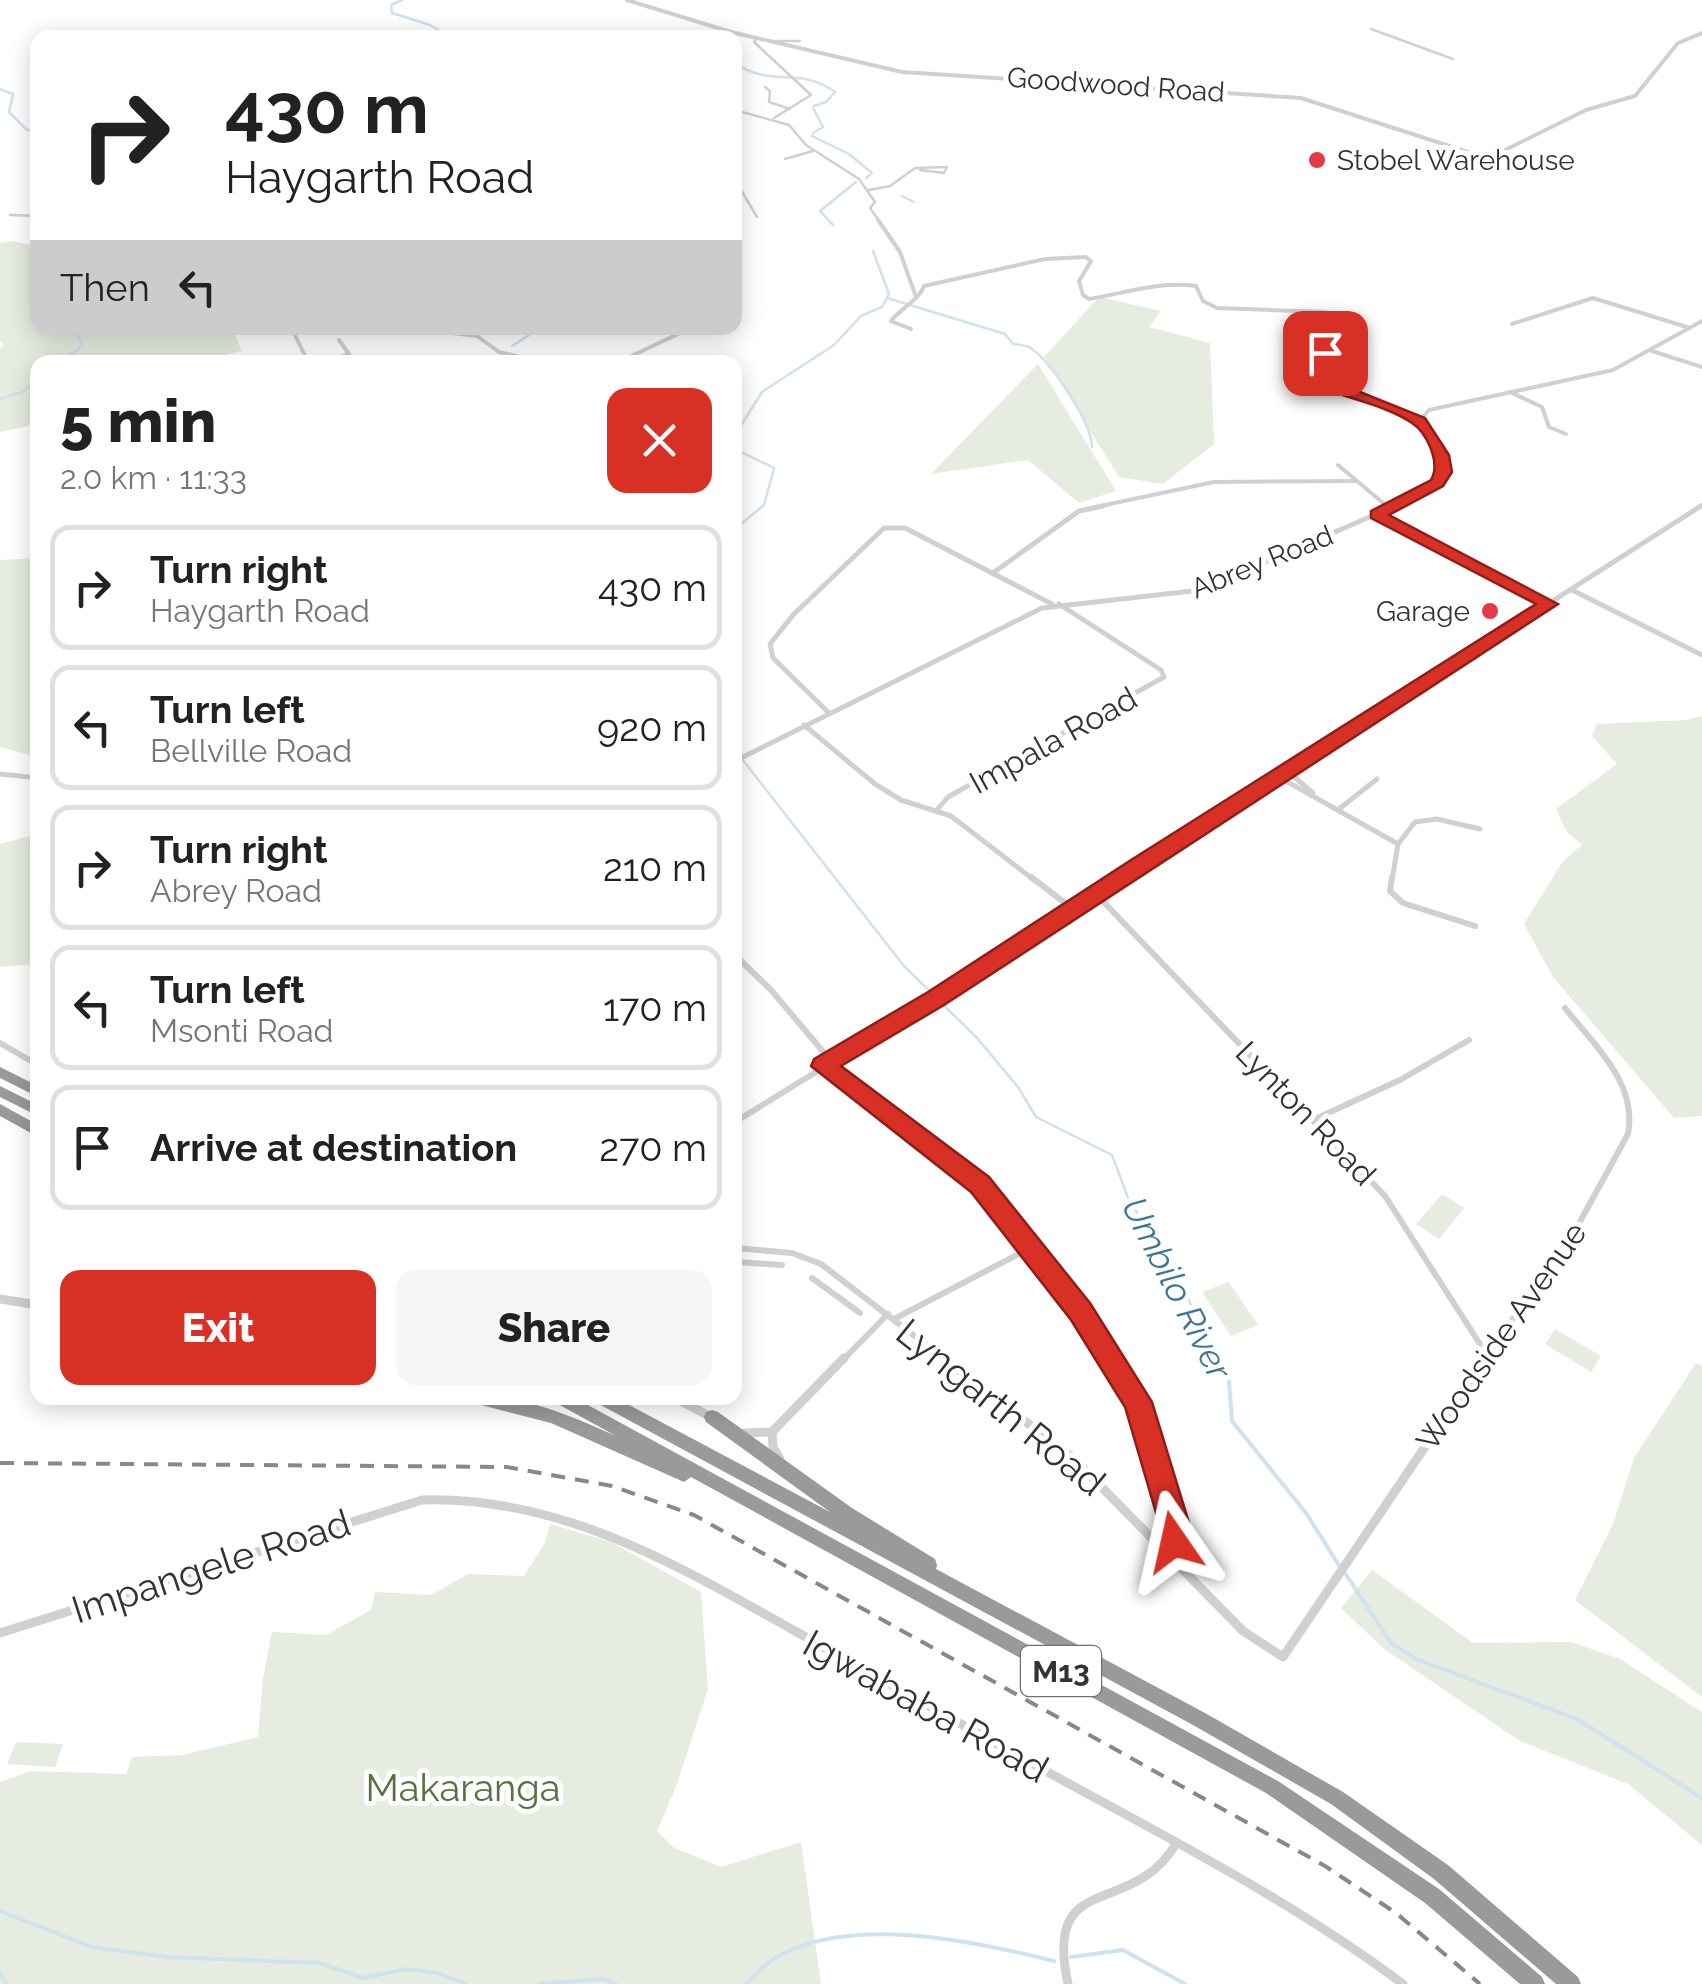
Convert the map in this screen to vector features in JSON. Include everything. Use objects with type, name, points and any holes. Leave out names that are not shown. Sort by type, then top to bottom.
[{"type":"highway","points":[[1,1073],[30,1081]]},
{"type":"highway","points":[[1,1073],[30,1088]]},
{"type":"highway","points":[[0,1091],[30,1108]]},
{"type":"highway","points":[[0,1109],[30,1127]]},
{"type":"highway","points":[[509,1405],[553,1416],[773,1514]]},
{"type":"highway","name":"M13","points":[[573,1405],[1285,1795],[1432,1896],[1535,1984]]},
{"type":"highway","name":"M13","points":[[615,1405],[1337,1798],[1456,1884],[1571,1984]]},
{"type":"highway","points":[[712,1418],[846,1514],[1034,1630]]},
{"type":"street","name":"Goodwood Road","points":[[627,0],[730,30]]},
{"type":"street","points":[[1372,29],[1453,59]]},
{"type":"street","name":"Goodwood Road","points":[[742,34],[902,72],[1302,98],[1446,148],[1481,154],[1503,150],[1586,110],[1634,96],[1678,42],[1702,33]]},
{"type":"street","points":[[757,38],[754,42],[811,96],[774,119]]},
{"type":"street","points":[[765,87],[770,91],[769,102],[791,110]]},
{"type":"street","points":[[742,112],[792,128],[814,150],[844,166],[869,190],[875,201],[869,208],[900,252],[916,296]]},
{"type":"street","points":[[785,158],[814,150]]},
{"type":"street","points":[[869,190],[885,188],[909,170],[948,170],[944,174],[909,170]]},
{"type":"street","points":[[742,192],[757,218]]},
{"type":"street","points":[[10,215],[30,216]]},
{"type":"street","points":[[911,329],[891,321],[929,284],[1045,259],[1082,257],[1091,260],[1080,275],[1080,289],[1087,298],[1138,288],[1192,284],[1214,308],[1236,312],[1285,308],[1336,316],[1342,335],[1324,356],[1332,385],[1419,421],[1432,408],[1609,372],[1702,322]]},
{"type":"street","points":[[1512,324],[1594,298],[1691,328]]},
{"type":"street","points":[[469,335],[512,355]]},
{"type":"street","points":[[634,355],[676,335]]},
{"type":"street","points":[[339,340],[346,355]]},
{"type":"street","points":[[1651,350],[1702,367]]},
{"type":"street","points":[[1508,392],[1542,407],[1549,427],[1566,434]]},
{"type":"street","name":"Abrey Road","points":[[742,758],[1057,604],[1190,593],[1377,515],[1429,489],[1443,476],[1440,450],[1419,421]]},
{"type":"street","points":[[1338,465],[1390,508]]},
{"type":"street","points":[[993,572],[1079,510],[1214,482],[1356,481]]},
{"type":"street","points":[[742,1118],[954,987],[1702,505]]},
{"type":"street","points":[[1377,515],[1549,604]]},
{"type":"street","points":[[829,713],[773,658],[769,647],[776,632],[886,527],[903,527],[1057,604]]},
{"type":"street","points":[[1571,589],[1702,655]]},
{"type":"street","name":"Impala Road","points":[[937,810],[948,798],[1164,677],[1162,670],[1057,604]]},
{"type":"street","points":[[804,725],[891,794],[920,808],[937,810],[1005,853],[1074,909]]},
{"type":"street","points":[[1286,770],[1314,794]]},
{"type":"street","points":[[0,774],[30,777]]},
{"type":"street","points":[[1278,776],[1398,844]]},
{"type":"street","points":[[1338,809],[1377,779]]},
{"type":"street","points":[[1475,926],[1394,898],[1390,891],[1398,844],[1412,825],[1427,818],[1480,829]]},
{"type":"street","name":"Lynton Road","points":[[1096,894],[1385,1196],[1487,1355]]},
{"type":"street","points":[[742,962],[772,991],[827,1063],[980,1184],[1032,1247],[1132,1389],[1174,1523],[1174,1542],[1168,1553]]},
{"type":"street","name":"Woodside Avenue","points":[[1283,1657],[1358,1541],[1594,1202],[1633,1121],[1632,1100],[1625,1088],[1565,1008]]},
{"type":"street","points":[[1313,1120],[1400,1080],[1469,1040]]},
{"type":"street","points":[[0,1043],[30,1060]]},
{"type":"street","points":[[688,1405],[746,1434],[772,1432],[891,1316],[1032,1247]]},
{"type":"street","name":"Lyngarth Road","points":[[742,1248],[808,1257],[854,1288],[1074,1459],[1243,1631],[1283,1657]]},
{"type":"street","points":[[749,1263],[750,1249]]},
{"type":"street","points":[[742,1262],[782,1265]]},
{"type":"street","points":[[812,1278],[860,1313]]},
{"type":"street","points":[[843,1300],[854,1288]]},
{"type":"street","points":[[0,1298],[30,1304]]},
{"type":"street","points":[[772,1432],[774,1450],[788,1470]]},
{"type":"street","name":"Igwababa Road","points":[[422,1500],[458,1499],[560,1518],[655,1553],[1176,1844],[1360,1952],[1403,1984]]},
{"type":"street","name":"Impangele Road","points":[[0,1633],[422,1500]]},
{"type":"street","points":[[1068,1984],[1059,1945],[1069,1915],[1160,1869],[1176,1844]]},
{"type":"green space","points":[[0,243],[30,245],[30,335],[235,335],[242,351],[224,355],[30,355],[30,426],[0,432],[0,349],[4,345],[0,341]]},
{"type":"green space","points":[[1099,297],[1161,311],[1149,327],[1210,343],[1214,444],[1163,484],[1119,477],[1044,357]]},
{"type":"green space","points":[[1038,364],[1116,491],[1079,503],[1028,460],[931,474]]},
{"type":"green space","points":[[30,558],[30,755],[0,747],[0,560]]},
{"type":"green space","points":[[1702,716],[1702,1116],[1674,1118],[1553,977],[1524,924],[1563,861],[1582,845],[1567,832],[1556,809],[1617,764],[1592,736],[1597,724]]},
{"type":"green space","points":[[30,836],[30,965],[0,967],[0,844]]},
{"type":"green space","points":[[1442,1194],[1464,1208],[1439,1239],[1416,1224]]},
{"type":"green space","points":[[1229,1282],[1258,1325],[1231,1336],[1202,1292]]},
{"type":"green space","points":[[1555,1329],[1601,1356],[1591,1372],[1545,1344]]},
{"type":"green space","points":[[1696,1363],[1702,1366],[1702,1697],[1575,1600],[1613,1524],[1634,1458]]},
{"type":"green space","name":"Makaranga","points":[[550,1524],[611,1542],[701,1592],[708,1689],[676,1787],[657,1831],[673,1847],[721,1867],[801,1842],[821,1984],[0,1984],[0,1782],[31,1771],[126,1774],[132,1757],[182,1755],[258,1737],[272,1632],[326,1635],[371,1610],[375,1592],[431,1595],[468,1574],[524,1576],[545,1543]]},
{"type":"green space","points":[[1372,1570],[1473,1643],[1571,1642],[1620,1659],[1702,1712],[1702,1845],[1628,1784],[1520,1741],[1384,1649],[1341,1608]]},
{"type":"green space","points":[[16,1742],[63,1744],[55,1767],[7,1764]]},
{"type":"waterway","name":"Umbilo River","points":[[402,0],[391,5],[392,13],[439,30]]},
{"type":"waterway","name":"Umbilo River","points":[[742,67],[759,74],[808,80],[835,92],[826,102],[814,106]]},
{"type":"waterway","points":[[0,89],[13,94],[9,112],[30,131]]},
{"type":"waterway","name":"Umbilo River","points":[[813,108],[823,127],[813,133]]},
{"type":"waterway","name":"Umbilo River","points":[[812,136],[849,154],[872,173],[866,178]]},
{"type":"waterway","name":"Umbilo River","points":[[833,225],[820,211],[856,182]]},
{"type":"waterway","name":"Umbilo River","points":[[902,196],[914,202]]},
{"type":"waterway","name":"Umbilo River","points":[[742,424],[762,392],[834,345],[861,316],[882,307],[889,294],[873,251]]},
{"type":"waterway","points":[[887,298],[1005,334],[1013,344],[1029,347],[1069,393],[1092,447]]},
{"type":"waterway","points":[[70,355],[83,345],[78,335]]},
{"type":"waterway","points":[[512,346],[529,335]]},
{"type":"waterway","points":[[0,399],[30,386]]},
{"type":"waterway","name":"Umbilo River","points":[[742,452],[774,468],[764,505],[742,523]]},
{"type":"waterway","name":"Umbilo River","points":[[742,759],[904,966],[977,1038],[1018,1087],[1036,1117],[1112,1155],[1128,1198],[1187,1293],[1198,1328],[1217,1361]]},
{"type":"waterway","name":"Umbilo River","points":[[1216,1358],[1229,1381],[1232,1421],[1306,1513],[1340,1567]]},
{"type":"waterway","name":"Umbilo River","points":[[1345,1573],[1391,1643],[1416,1659],[1577,1719],[1702,1798]]},
{"type":"waterway","points":[[0,1911],[91,1947],[168,1957],[319,1963],[364,1978],[406,1969],[438,1973],[466,1984]]},
{"type":"waterway","points":[[746,1984],[775,1958],[805,1945],[875,1934],[950,1940],[1054,1961]]},
{"type":"waterway","points":[[1071,1957],[1123,1950],[1185,1984]]},
{"type":"waterway","points":[[0,1974],[7,1984]]},
{"type":"waterway","points":[[539,1984],[603,1979],[616,1984]]},
{"type":"railway","points":[[0,1463],[507,1467],[612,1486],[694,1515],[1325,1866],[1396,1913],[1480,1984]]},
{"type":"place","name":"Stobel Warehouse","points":[[1317,160]]},
{"type":"place","name":"Garage","points":[[1490,611]]},
{"type":"route","points":[[1174,1542],[1174,1523],[1138,1402],[1081,1312],[980,1184],[823,1066],[936,998],[1117,878],[1549,604],[1377,515],[1438,483],[1444,472],[1442,455],[1419,421],[1333,386],[1325,353]]}]
